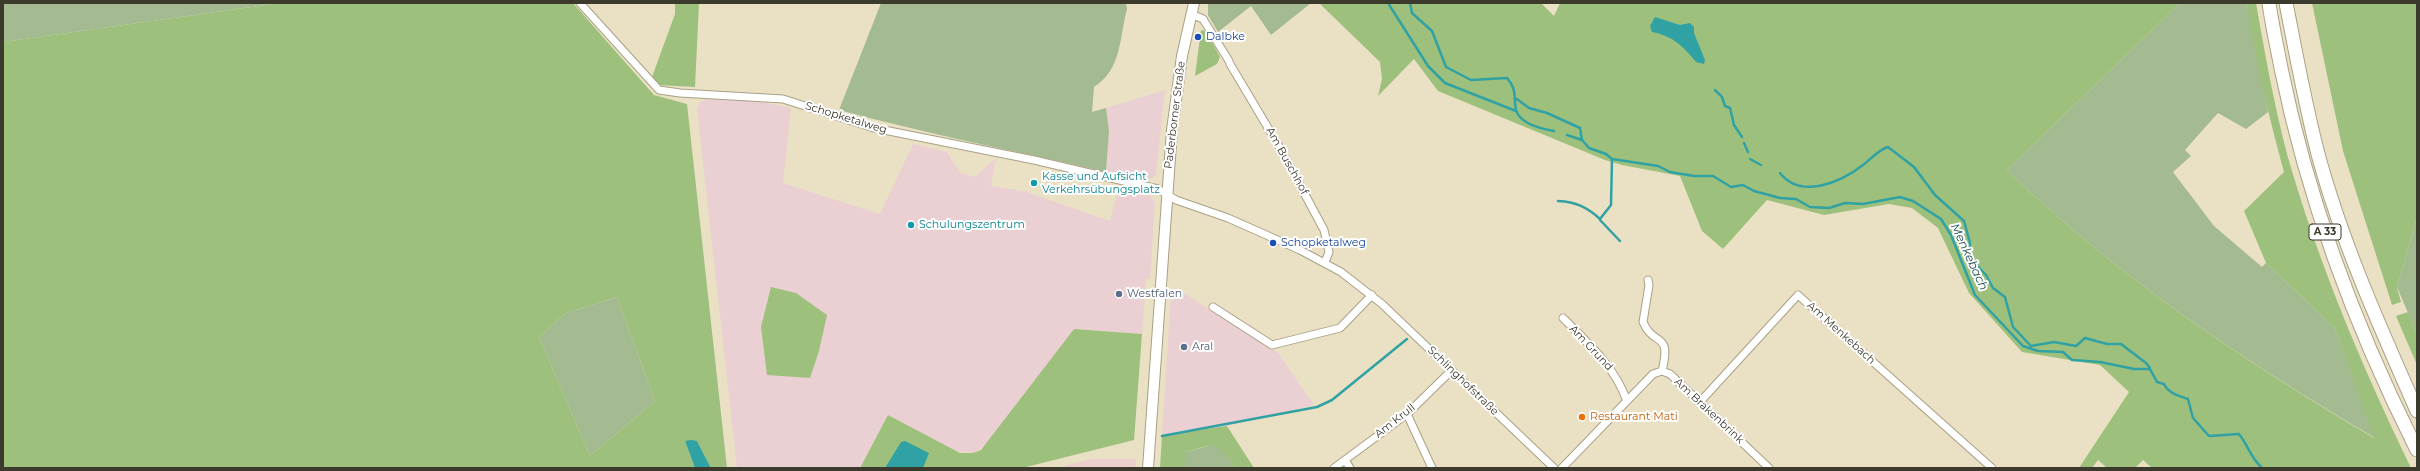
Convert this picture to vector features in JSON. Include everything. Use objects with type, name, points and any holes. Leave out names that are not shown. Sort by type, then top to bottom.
[{"type":"highway","name":"A 33","points":[[2269,3],[2288,102],[2305,169],[2330,247],[2364,336],[2417,450]]},
{"type":"highway","name":"A 33","points":[[2286,3],[2302,86],[2321,162],[2348,248],[2378,323],[2417,411]]},
{"type":"main road","name":"Paderborner Straße","points":[[1148,468],[1167,195],[1178,84],[1194,3]]},
{"type":"street","name":"Schopketalweg","points":[[580,3],[659,90],[680,93],[783,99],[874,128],[1034,160],[1158,189],[1167,195]]},
{"type":"street","name":"Am Buschhof","points":[[1191,14],[1203,19],[1280,148],[1324,230],[1329,252],[1325,262]]},
{"type":"street","name":"Schlinghofstraße","points":[[1167,195],[1184,203],[1228,218],[1275,238],[1325,262],[1372,295],[1554,468]]},
{"type":"street","points":[[1562,468],[1653,374],[1662,371],[1666,350],[1664,342],[1645,328],[1643,322],[1649,286],[1648,280]]},
{"type":"street","points":[[1213,307],[1272,345],[1340,328],[1372,295]]},
{"type":"street","name":"Am Menkebach","points":[[1699,403],[1798,295],[1992,468]]},
{"type":"street","name":"Am Grund","points":[[1563,318],[1613,371],[1621,385],[1627,401]]},
{"type":"street","name":"Am Krull","points":[[1334,468],[1407,414],[1452,370]]},
{"type":"street","name":"Am Brakenbrink","points":[[1662,371],[1670,374],[1699,403],[1770,468]]},
{"type":"street","points":[[1407,414],[1432,468]]},
{"type":"street","points":[[1345,460],[1350,468]]},
{"type":"shaded area","points":[[1165,90],[1156,175],[1153,178],[1144,180],[1106,172],[1109,131],[1106,108]]},
{"type":"shaded area","points":[[706,99],[757,101],[791,108],[783,183],[880,214],[913,144],[947,152],[960,173],[975,177],[996,158],[991,186],[1024,191],[1110,221],[1119,187],[1149,195],[1155,203],[1150,279],[1146,279],[1142,334],[1074,329],[986,446],[973,453],[955,451],[888,415],[860,468],[737,468],[697,109],[699,103]]},
{"type":"shaded area","points":[[1171,292],[1184,293],[1278,353],[1314,405],[1227,426],[1162,435]]},
{"type":"shaded area","points":[[1091,459],[1136,459],[1135,468],[1066,468],[1066,465]]},
{"type":"green space","points":[[3,3],[280,3],[3,42]]},
{"type":"green space","points":[[280,3],[573,3],[654,95],[687,104],[727,468],[711,468],[697,441],[685,441],[695,468],[3,468],[3,42]],"holes":[[[617,297],[655,401],[590,456],[539,337],[566,313]]]},
{"type":"green space","points":[[675,3],[699,3],[695,87],[658,85],[652,77],[675,14]]},
{"type":"green space","points":[[881,3],[1126,3],[1127,9],[1115,62],[1103,80],[1094,87],[1092,112],[1106,108],[1109,131],[1106,172],[939,135],[839,110]]},
{"type":"green space","points":[[1208,3],[1311,3],[1271,35],[1251,6],[1218,32],[1208,15]]},
{"type":"green space","points":[[1319,3],[1541,3],[1554,16],[1560,3],[2180,3],[2007,170],[2092,246],[2183,315],[2277,379],[2374,438],[2335,328],[2266,263],[2244,211],[2284,172],[2263,88],[2250,24],[2247,3],[2256,3],[2282,135],[2299,195],[2327,274],[2358,353],[2411,468],[2152,468],[2143,460],[2135,468],[2107,468],[2098,460],[2092,468],[2079,468],[2129,392],[2100,365],[2022,352],[1969,293],[1938,228],[1912,208],[1889,204],[1824,215],[1767,200],[1723,249],[1702,231],[1680,176],[1622,165],[1605,160],[1438,91],[1414,59],[1378,96],[1382,79],[1380,62]]},
{"type":"green space","points":[[2180,3],[2247,3],[2268,112],[2246,129],[2218,113],[2185,150],[2191,156],[2173,172],[2214,226],[2262,267],[2266,263],[2335,328],[2375,438],[2278,379],[2183,315],[2092,246],[2007,170]]},
{"type":"green space","points":[[2312,3],[2417,3],[2417,217],[2397,287],[2401,302],[2392,305],[2343,151]]},
{"type":"green space","points":[[1201,30],[1206,31],[1220,57],[1217,64],[1195,76]]},
{"type":"green space","points":[[2417,217],[2417,334],[2397,287]]},
{"type":"green space","points":[[771,287],[796,293],[827,315],[819,351],[810,378],[767,375],[761,327]]},
{"type":"green space","points":[[617,297],[655,401],[590,456],[539,337],[566,313]]},
{"type":"green space","points":[[2408,312],[2417,334],[2417,365],[2396,316]]},
{"type":"green space","points":[[1074,329],[1142,334],[1134,440],[1022,468],[860,468],[888,415],[960,453],[973,453],[981,450]]},
{"type":"green space","points":[[1227,426],[1254,468],[1235,468],[1220,448],[1211,446],[1186,452],[1186,468],[1160,468],[1162,435]]},
{"type":"green space","points":[[1212,445],[1222,448],[1235,468],[1186,468],[1186,452]]},
{"type":"water","points":[[1655,17],[1680,25],[1690,23],[1694,27],[1694,33],[1705,60],[1704,64],[1696,62],[1677,42],[1666,36],[1652,32],[1650,26]]},
{"type":"water","points":[[685,441],[697,441],[711,468],[695,468]]},
{"type":"water","points":[[905,441],[929,453],[923,468],[885,468],[901,442]]},
{"type":"waterway","name":"Menkebach","points":[[1388,3],[1428,66],[1445,83],[1516,111]]},
{"type":"waterway","name":"Menkebach","points":[[1410,3],[1412,13],[1432,31],[1446,67],[1471,80],[1507,78],[1514,90],[1518,115],[1532,125],[1554,131]]},
{"type":"waterway","points":[[1715,90],[1722,97],[1725,106],[1730,108],[1734,125],[1742,137]]},
{"type":"waterway","name":"Menkebach","points":[[1517,99],[1529,108],[1547,113],[1580,128],[1582,140]]},
{"type":"waterway","name":"Menkebach","points":[[1567,135],[1582,140],[1589,148],[1606,154],[1612,159],[1658,166],[1670,172],[1694,176],[1713,176],[1731,187],[1743,185],[1754,191],[1780,198],[1796,199],[1810,207],[1829,208],[1845,203],[1863,204],[1900,197],[1913,201],[1941,219],[1951,235],[1975,295],[2023,346],[2038,351],[2063,352],[2072,360],[2100,362],[2134,369],[2150,369],[2157,382],[2164,384],[2168,390],[2174,394],[2188,399],[2193,418],[2209,436],[2239,434],[2255,460],[2262,468]]},
{"type":"waterway","points":[[1744,143],[1748,152]]},
{"type":"waterway","points":[[1780,173],[1789,181],[1799,186],[1821,186],[1844,177],[1863,165],[1878,152],[1888,147],[1914,167],[1935,195],[1964,221],[1970,243],[1969,257],[1986,275],[1993,288],[2005,297],[2013,327],[2031,346],[2054,342],[2076,346],[2085,338],[2107,344],[2121,344],[2146,363],[2150,368]]},
{"type":"waterway","points":[[1558,201],[1581,206],[1600,219],[1611,205],[1612,159]]},
{"type":"waterway","points":[[1750,159],[1761,165]]},
{"type":"waterway","points":[[1600,220],[1620,241]]},
{"type":"waterway","points":[[1162,436],[1317,407],[1332,400],[1407,339]]},
{"type":"place","name":"Dalbke","points":[[1198,37]]},
{"type":"place","name":"Kasse und Aufsicht Verkehrsübungsplatz","points":[[1034,183]]},
{"type":"place","name":"Schulungszentrum","points":[[911,225]]},
{"type":"place","name":"Schopketalweg","points":[[1273,243]]},
{"type":"place","name":"Westfalen","points":[[1119,294]]},
{"type":"place","name":"Aral","points":[[1184,347]]},
{"type":"place","name":"Restaurant Mati","points":[[1582,417]]}]
